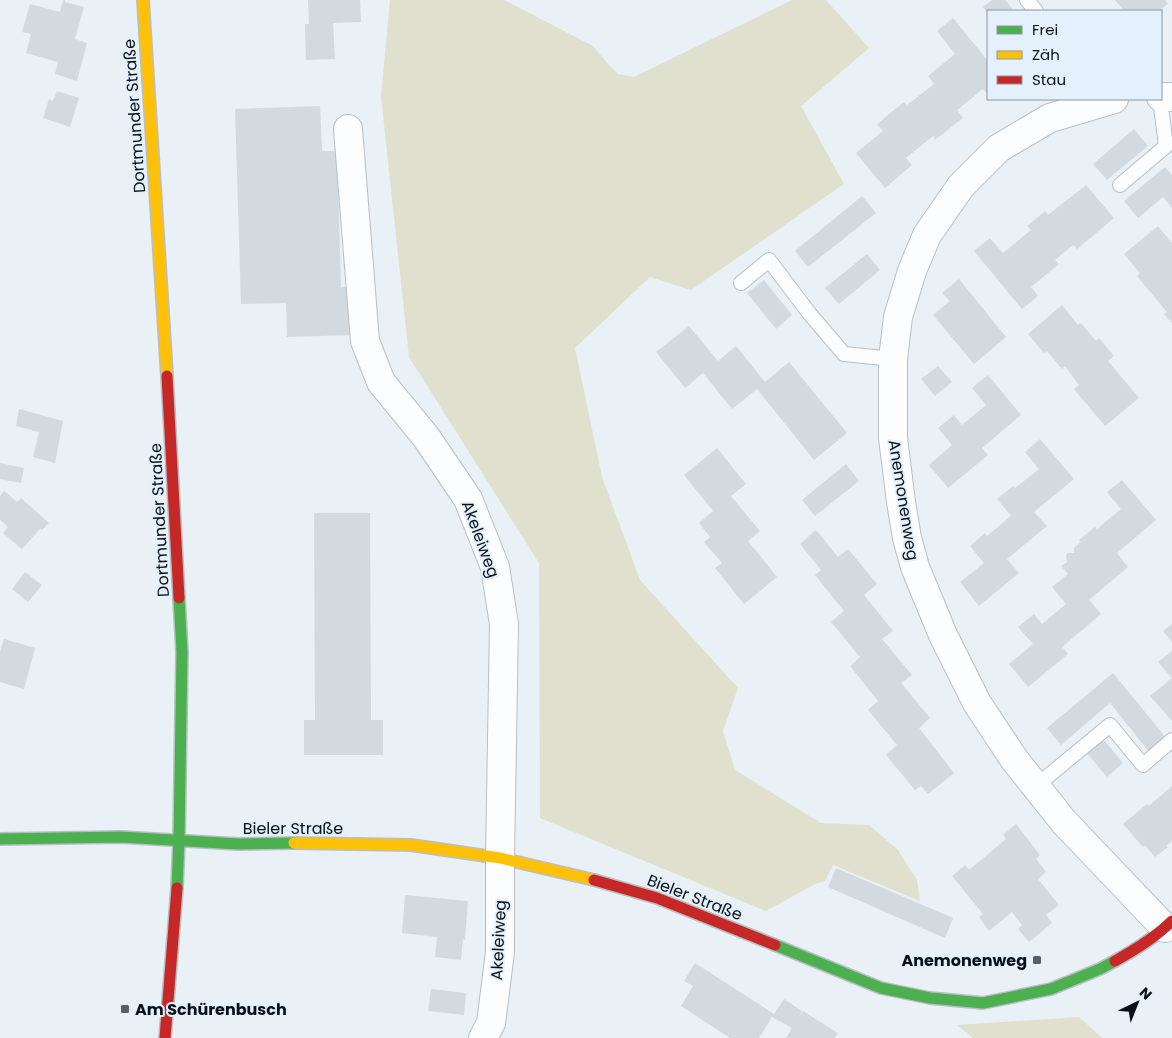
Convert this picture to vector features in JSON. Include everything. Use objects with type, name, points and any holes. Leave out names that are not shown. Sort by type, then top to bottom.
[{"type":"street","name":"Dortmunder Straße","points":[[142,0],[173,477],[182,652],[179,840],[165,1038]]},
{"type":"street","name":"Anemonenweg","points":[[1107,100],[1050,118],[999,148],[961,186],[926,235],[912,271],[898,317],[893,359],[893,438],[906,529],[915,567],[943,635],[977,703],[1014,759],[1064,822],[1168,924]]},
{"type":"street","name":"Akeleiweg","points":[[348,129],[365,341],[382,382],[426,437],[468,499],[495,566],[504,624],[500,952],[491,1023],[483,1038]]},
{"type":"street","points":[[0,839],[109,837],[179,840]]},
{"type":"street","name":"Bieler Straße","points":[[179,840],[238,844],[411,845],[500,858],[584,877],[657,898],[881,988],[930,998],[983,1003],[1051,989],[1100,969],[1128,954],[1168,924]]},
{"type":"lane","points":[[1027,0],[1035,10]]},
{"type":"lane","points":[[1120,185],[1169,150],[1161,100]]},
{"type":"lane","points":[[741,283],[768,260],[844,354],[893,359]]},
{"type":"lane","points":[[1036,786],[1110,725],[1142,764],[1172,740]]},
{"type":"green space","points":[[390,0],[504,0],[593,46],[618,74],[634,77],[792,0],[826,0],[869,48],[801,106],[844,184],[691,290],[650,277],[575,348],[602,477],[640,580],[738,688],[723,731],[735,770],[821,823],[869,825],[898,850],[917,880],[920,901],[833,865],[825,881],[815,884],[766,911],[540,818],[539,563],[409,357],[381,96]]},
{"type":"green space","points":[[1079,1017],[1102,1038],[973,1038],[957,1025]]},
{"type":"building","points":[[63,0],[84,7],[75,39],[87,43],[77,81],[55,74],[58,62],[26,53],[31,34],[22,32],[30,4],[60,12]]},
{"type":"building","points":[[308,0],[360,0],[361,22],[333,23],[335,59],[306,60],[305,24],[309,24]]},
{"type":"building","points":[[992,0],[1005,0],[1013,10],[987,10],[987,12],[983,7]]},
{"type":"building","points":[[1115,0],[1165,0],[1168,4],[1160,10],[1123,10]]},
{"type":"building","points":[[953,18],[987,60],[987,94],[983,89],[957,110],[963,118],[935,140],[933,136],[906,158],[912,165],[885,188],[856,153],[883,131],[877,124],[904,102],[907,105],[934,84],[928,76],[955,54],[937,31]]},
{"type":"building","points":[[57,91],[79,98],[70,127],[43,118],[49,99],[53,101]]},
{"type":"building","points":[[320,106],[322,151],[337,151],[341,287],[352,286],[353,335],[287,337],[286,303],[241,304],[235,109]]},
{"type":"building","points":[[1134,129],[1148,146],[1107,180],[1093,164]]},
{"type":"building","points":[[1165,167],[1172,175],[1172,208],[1163,197],[1138,218],[1124,201]]},
{"type":"building","points":[[1086,185],[1114,218],[1077,249],[1073,245],[1055,260],[1059,264],[1031,287],[1038,296],[1022,309],[974,251],[990,238],[1003,253],[1031,230],[1027,226],[1045,211],[1048,215]]},
{"type":"building","points":[[862,196],[876,213],[808,267],[795,251]]},
{"type":"building","points":[[1158,226],[1172,243],[1172,323],[1164,314],[1167,312],[1137,276],[1140,273],[1124,254]]},
{"type":"building","points":[[867,254],[880,270],[839,304],[825,288]]},
{"type":"building","points":[[959,279],[1006,337],[974,364],[933,315],[950,301],[942,293]]},
{"type":"building","points":[[764,280],[792,315],[776,329],[747,293]]},
{"type":"building","points":[[1062,305],[1078,325],[1081,323],[1096,341],[1099,338],[1114,356],[1108,361],[1139,398],[1105,426],[1074,389],[1079,385],[1065,366],[1062,369],[1047,351],[1044,353],[1028,334]]},
{"type":"building","points":[[689,326],[718,361],[736,346],[765,382],[789,362],[847,433],[814,460],[757,389],[732,409],[703,373],[685,388],[656,352]]},
{"type":"building","points":[[938,366],[952,382],[935,396],[921,379]]},
{"type":"building","points":[[988,375],[1021,415],[982,448],[988,455],[948,488],[929,465],[952,445],[938,428],[954,415],[962,425],[986,405],[972,388]]},
{"type":"building","points":[[19,409],[63,421],[55,463],[33,457],[39,432],[16,426]]},
{"type":"building","points":[[1040,439],[1074,479],[1034,512],[1047,526],[1007,559],[1019,573],[979,606],[960,582],[984,563],[970,546],[985,533],[987,536],[1011,516],[997,499],[1013,486],[1015,488],[1039,469],[1025,452]]},
{"type":"building","points":[[717,448],[746,484],[731,496],[760,531],[748,541],[777,577],[744,604],[715,568],[722,563],[704,542],[710,537],[699,523],[713,511],[684,475]]},
{"type":"building","points":[[0,463],[24,468],[21,483],[0,479]]},
{"type":"building","points":[[846,464],[859,481],[815,516],[802,500]]},
{"type":"building","points":[[1122,480],[1156,520],[1117,553],[1128,567],[1089,600],[1101,614],[1062,647],[1068,654],[1028,687],[1009,664],[1033,644],[1018,627],[1034,614],[1042,624],[1066,604],[1052,587],[1068,574],[1061,566],[1067,562],[1066,555],[1068,553],[1074,553],[1074,548],[1081,542],[1079,540],[1095,527],[1097,529],[1121,509],[1107,492]]},
{"type":"building","points":[[4,491],[17,502],[21,498],[49,523],[42,530],[40,529],[22,549],[3,533],[8,527],[0,520],[0,496]]},
{"type":"building","points":[[314,513],[370,513],[371,720],[383,720],[383,755],[304,755],[304,720],[315,720]]},
{"type":"building","points":[[816,530],[838,557],[848,549],[877,584],[864,595],[893,631],[882,639],[912,675],[901,683],[930,718],[919,728],[954,773],[928,794],[921,786],[915,790],[886,755],[897,745],[868,710],[878,701],[850,666],[860,657],[831,622],[844,611],[815,575],[821,570],[800,544]]},
{"type":"building","points":[[25,572],[42,585],[28,602],[12,589]]},
{"type":"building","points":[[1172,624],[1172,642],[1163,631]]},
{"type":"building","points":[[4,639],[35,648],[24,689],[0,682],[0,652]]},
{"type":"building","points":[[1172,651],[1172,678],[1158,662]]},
{"type":"building","points":[[1113,673],[1167,739],[1150,753],[1110,703],[1061,745],[1047,728]]},
{"type":"building","points":[[1172,678],[1172,721],[1150,696]]},
{"type":"building","points":[[1103,739],[1123,763],[1107,777],[1086,752]]},
{"type":"building","points":[[1172,786],[1172,841],[1166,846],[1168,847],[1155,857],[1145,845],[1143,847],[1123,824],[1147,804],[1149,806]]},
{"type":"building","points":[[1016,824],[1040,855],[1036,859],[1046,872],[1038,879],[1059,905],[1046,915],[1052,923],[1029,942],[1018,929],[1022,925],[1012,912],[989,931],[979,917],[983,914],[952,876],[965,865],[969,870],[1006,839],[1003,835]]},
{"type":"building","points":[[836,868],[953,918],[945,938],[828,887]]},
{"type":"building","points":[[405,895],[468,901],[465,940],[463,939],[461,960],[435,957],[437,937],[402,933]]},
{"type":"building","points":[[695,963],[774,1014],[784,999],[802,1011],[798,1018],[803,1011],[838,1033],[835,1038],[786,1038],[792,1028],[772,1017],[759,1038],[730,1038],[681,1006],[693,986],[684,981]]},
{"type":"building","points":[[431,989],[466,993],[464,1015],[428,1011]]},
{"type":"traffic: fast","points":[[177,888],[182,652],[179,598]]},
{"type":"traffic: fast","points":[[0,839],[121,837],[238,844],[294,843]]},
{"type":"traffic: fast","points":[[775,945],[881,988],[930,998],[983,1003],[1051,989],[1115,961]]},
{"type":"traffic: slow","points":[[143,0],[167,376]]},
{"type":"traffic: slow","points":[[294,843],[411,845],[500,858],[594,880]]},
{"type":"traffic: jam","points":[[167,376],[179,598]]},
{"type":"traffic: jam","points":[[594,880],[657,898],[775,945]]},
{"type":"traffic: jam","points":[[165,1038],[177,888]]},
{"type":"traffic: jam","points":[[1115,961],[1145,943],[1172,921]]},
{"type":"place","name":"Anemonenweg","points":[[1037,960]]},
{"type":"place","name":"Am Schürenbusch","points":[[125,1009]]}]
